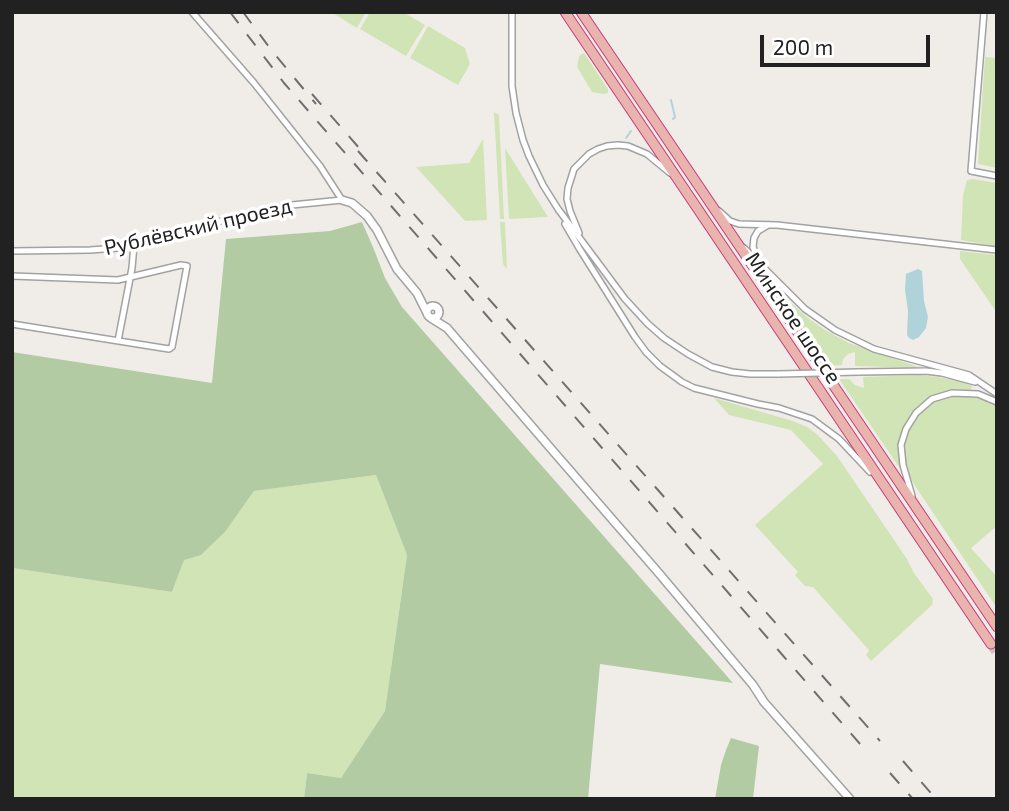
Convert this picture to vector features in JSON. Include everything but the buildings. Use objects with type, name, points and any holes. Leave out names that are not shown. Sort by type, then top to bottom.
[{"type":"highway","name":"Минское шоссе","points":[[565,12],[990,645]]},
{"type":"highway","name":"Минское шоссе","points":[[581,12],[997,627]]},
{"type":"street","points":[[192,12],[254,83],[320,166],[342,200],[352,203],[367,216],[397,268],[417,293],[429,315],[447,328],[657,570],[753,685],[764,702],[849,799]]},
{"type":"street","points":[[512,12],[512,86],[516,113],[529,156],[579,248],[646,352],[660,366],[694,388],[779,408],[812,419],[839,439],[889,493]]},
{"type":"street","points":[[984,12],[971,171],[997,176]]},
{"type":"street","points":[[583,242],[567,200],[574,169],[589,154],[607,146],[628,146],[647,154],[679,181]]},
{"type":"street","name":"Рублёвский проезд","points":[[12,250],[105,250],[292,205],[342,200]]},
{"type":"street","points":[[710,203],[730,221],[739,224],[997,250]]},
{"type":"street","points":[[558,209],[625,299],[648,324],[672,344],[712,367],[750,374],[926,371],[982,384]]},
{"type":"street","points":[[762,264],[753,247],[754,238],[758,231],[768,225]]},
{"type":"street","points":[[732,236],[762,264],[783,289],[822,322],[874,349],[969,375],[997,394]]},
{"type":"street","points":[[118,341],[134,245]]},
{"type":"street","points":[[12,276],[118,280],[181,265],[187,266],[172,347],[169,349],[12,324]]},
{"type":"street","points":[[417,293],[437,308],[447,328]]},
{"type":"street","points":[[429,315],[437,316],[437,308]]},
{"type":"street","points":[[917,509],[902,465],[901,454],[903,438],[910,421],[924,405],[942,395],[978,394],[997,402]]},
{"type":"green space","points":[[331,12],[366,12],[357,28]]},
{"type":"green space","points":[[370,12],[403,12],[425,25],[406,56],[360,29]]},
{"type":"green space","points":[[428,26],[465,48],[470,64],[458,85],[410,58]]},
{"type":"green space","points":[[584,53],[608,93],[592,92],[577,67],[579,56]]},
{"type":"green space","points":[[985,57],[997,58],[997,168],[978,164]]},
{"type":"green space","points":[[494,112],[499,115],[504,219],[500,219]]},
{"type":"green space","points":[[483,139],[487,220],[465,221],[416,167],[469,163]]},
{"type":"green space","points":[[505,148],[548,217],[509,219]]},
{"type":"green space","points":[[967,180],[997,183],[997,247],[961,240],[963,195]]},
{"type":"green space","points":[[362,222],[385,278],[402,307],[733,683],[600,664],[588,799],[304,799],[307,773],[341,778],[385,711],[407,555],[376,475],[254,491],[225,532],[201,555],[184,560],[172,592],[12,568],[12,352],[212,383],[226,239],[330,231]]},
{"type":"green space","points":[[500,222],[505,222],[507,269],[503,264]]},
{"type":"green space","points":[[960,251],[997,255],[997,313],[960,259]]},
{"type":"green space","points":[[781,294],[808,318],[849,343],[921,368],[855,366],[855,352],[843,359],[842,365],[828,366]]},
{"type":"green space","points":[[919,375],[972,386],[971,390],[955,389],[939,394],[918,407],[906,422],[901,435],[898,448],[901,470],[839,379],[849,379],[864,388],[863,377]]},
{"type":"green space","points":[[958,395],[983,398],[997,406],[997,526],[971,548],[997,577],[997,608],[915,486],[904,456],[905,442],[915,419],[934,402]]},
{"type":"green space","points":[[714,398],[793,421],[817,434],[837,456],[933,599],[932,605],[871,661],[866,655],[868,649],[813,587],[805,586],[795,575],[798,572],[755,525],[823,464],[791,430],[729,415]]},
{"type":"green space","points":[[376,475],[407,555],[385,711],[341,778],[307,773],[304,799],[12,799],[12,568],[172,592],[184,559],[201,555],[225,532],[254,491]]},
{"type":"green space","points":[[731,738],[759,746],[753,799],[715,799],[721,765]]},
{"type":"water","points":[[918,269],[922,271],[928,317],[926,328],[913,340],[907,335],[906,274]]},
{"type":"waterway","points":[[671,100],[675,117],[673,119]]},
{"type":"waterway","points":[[626,138],[631,131]]},
{"type":"tunnel","points":[[991,644],[997,654]]},
{"type":"railway","points":[[230,12],[284,83],[867,752]]},
{"type":"railway","points":[[243,12],[316,104]]},
{"type":"railway","points":[[312,94],[367,157]]},
{"type":"railway","points":[[358,151],[880,741]]},
{"type":"railway","points":[[903,761],[936,799]]},
{"type":"railway","points":[[890,773],[913,799]]}]
